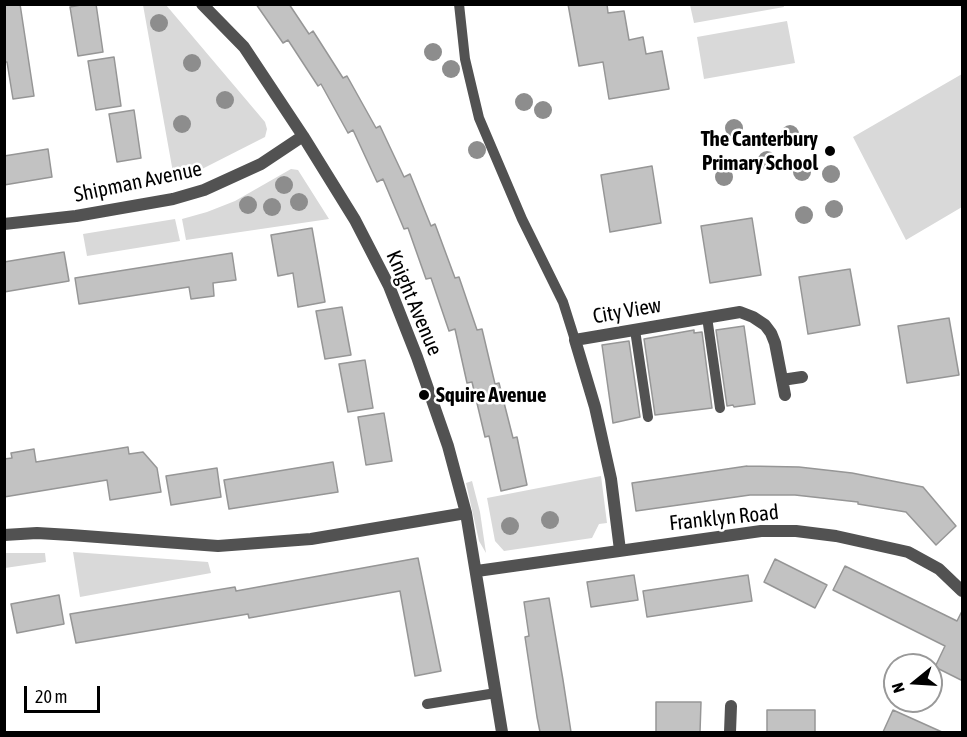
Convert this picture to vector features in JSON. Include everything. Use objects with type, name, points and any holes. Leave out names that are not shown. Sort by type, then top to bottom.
[{"type":"street","name":"Knight Avenue","points":[[202,4],[244,47],[355,220],[389,286],[448,446],[466,513],[502,732]]},
{"type":"street","name":"Shipman Avenue","points":[[4,224],[76,216],[173,199],[204,190],[261,164],[303,136]]},
{"type":"street","name":"City View","points":[[620,550],[609,468],[595,407],[575,340],[740,312],[765,325],[775,343],[785,395]]},
{"type":"street","points":[[782,381],[802,377]]},
{"type":"street","points":[[4,535],[37,533],[218,546],[311,539],[466,513]]},
{"type":"street","name":"Franklyn Road","points":[[477,572],[761,531],[796,531],[836,536],[908,552],[939,569],[963,591]]},
{"type":"street","points":[[730,732],[731,705]]},
{"type":"lane","points":[[459,4],[465,59],[479,118],[522,219],[563,302],[575,340]]},
{"type":"lane","points":[[707,317],[720,408]]},
{"type":"lane","points":[[635,330],[648,417]]},
{"type":"lane","points":[[427,704],[496,693]]},
{"type":"shaded area","points":[[783,4],[784,7],[694,23],[690,5]]},
{"type":"shaded area","points":[[143,5],[166,5],[265,122],[267,129],[265,137],[202,169],[174,178]]},
{"type":"shaded area","points":[[787,21],[795,63],[704,79],[697,37]]},
{"type":"shaded area","points":[[962,74],[962,207],[906,240],[853,137]]},
{"type":"shaded area","points":[[291,169],[298,170],[329,219],[186,240],[182,219],[235,201]]},
{"type":"shaded area","points":[[175,219],[180,241],[87,256],[83,234]]},
{"type":"shaded area","points":[[601,476],[607,523],[599,524],[592,538],[504,551],[495,541],[487,498]]},
{"type":"shaded area","points":[[472,481],[480,512],[486,553],[479,541],[466,483]]},
{"type":"shaded area","points":[[73,552],[208,562],[211,573],[80,597]]},
{"type":"shaded area","points":[[5,553],[45,553],[46,562],[5,568]]},
{"type":"building","points":[[4,4],[20,4],[34,96],[13,99],[7,62],[4,62]]},
{"type":"building","points":[[96,4],[103,52],[78,56],[70,7]]},
{"type":"building","points":[[256,4],[289,4],[309,34],[313,31],[343,78],[347,76],[376,128],[380,126],[404,177],[410,174],[431,226],[435,224],[455,278],[459,277],[477,330],[482,329],[495,384],[499,383],[513,438],[517,437],[527,485],[501,491],[489,436],[485,437],[472,382],[467,383],[455,329],[449,331],[431,278],[426,279],[408,228],[404,229],[383,179],[377,182],[353,130],[348,133],[321,84],[318,86],[288,40],[283,43]]},
{"type":"building","points":[[568,4],[607,4],[608,13],[624,11],[629,40],[643,37],[646,54],[662,51],[669,89],[609,99],[603,62],[579,66]]},
{"type":"building","points":[[114,57],[121,106],[96,110],[88,61]]},
{"type":"building","points":[[134,110],[141,158],[117,162],[109,114]]},
{"type":"building","points":[[48,149],[52,177],[4,185],[4,156]]},
{"type":"building","points":[[652,166],[661,223],[610,232],[601,175]]},
{"type":"building","points":[[752,218],[761,275],[710,283],[701,226]]},
{"type":"building","points":[[312,228],[325,302],[298,307],[293,273],[278,276],[271,235]]},
{"type":"building","points":[[64,252],[69,281],[4,292],[4,262]]},
{"type":"building","points":[[232,253],[236,280],[213,283],[214,296],[191,299],[189,287],[79,304],[75,278]]},
{"type":"building","points":[[850,269],[860,325],[808,334],[799,277]]},
{"type":"building","points":[[342,307],[351,355],[325,359],[316,311]]},
{"type":"building","points":[[949,318],[959,375],[907,383],[898,326]]},
{"type":"building","points":[[744,326],[755,404],[727,406],[716,330]]},
{"type":"building","points":[[694,330],[694,333],[702,332],[712,408],[655,415],[644,339]]},
{"type":"building","points":[[629,341],[640,417],[613,423],[602,345]]},
{"type":"building","points":[[365,360],[373,408],[348,412],[339,364]]},
{"type":"building","points":[[384,413],[392,461],[366,465],[358,417]]},
{"type":"building","points":[[128,447],[129,454],[143,452],[157,468],[161,492],[110,500],[107,480],[4,497],[4,459],[12,458],[11,453],[34,449],[36,462]]},
{"type":"building","points":[[333,462],[338,492],[229,509],[224,480]]},
{"type":"building","points":[[747,466],[799,467],[852,473],[923,487],[956,526],[936,545],[906,512],[858,504],[858,502],[795,495],[750,495],[636,511],[632,483]]},
{"type":"building","points":[[217,468],[221,497],[171,505],[166,476]]},
{"type":"building","points":[[418,558],[441,671],[415,676],[400,591],[249,618],[248,614],[76,643],[70,614],[235,587],[236,591]]},
{"type":"building","points":[[775,559],[827,585],[815,608],[764,582]]},
{"type":"building","points":[[845,566],[957,621],[963,609],[963,681],[943,671],[942,653],[945,646],[833,590]]},
{"type":"building","points":[[634,575],[638,600],[591,607],[587,582]]},
{"type":"building","points":[[748,575],[752,601],[647,617],[643,591]]},
{"type":"building","points":[[59,595],[64,624],[17,633],[11,604]]},
{"type":"building","points":[[549,598],[571,732],[540,732],[537,717],[525,637],[529,636],[524,602]]},
{"type":"building","points":[[656,702],[701,702],[700,732],[656,732]]},
{"type":"building","points":[[767,710],[815,710],[815,732],[767,732]]},
{"type":"building","points":[[892,713],[900,713],[942,732],[883,732]]},
{"type":"place","name":"The Canterbury Primary School","points":[[830,151]]},
{"type":"place","name":"Squire Avenue","points":[[424,395]]}]
